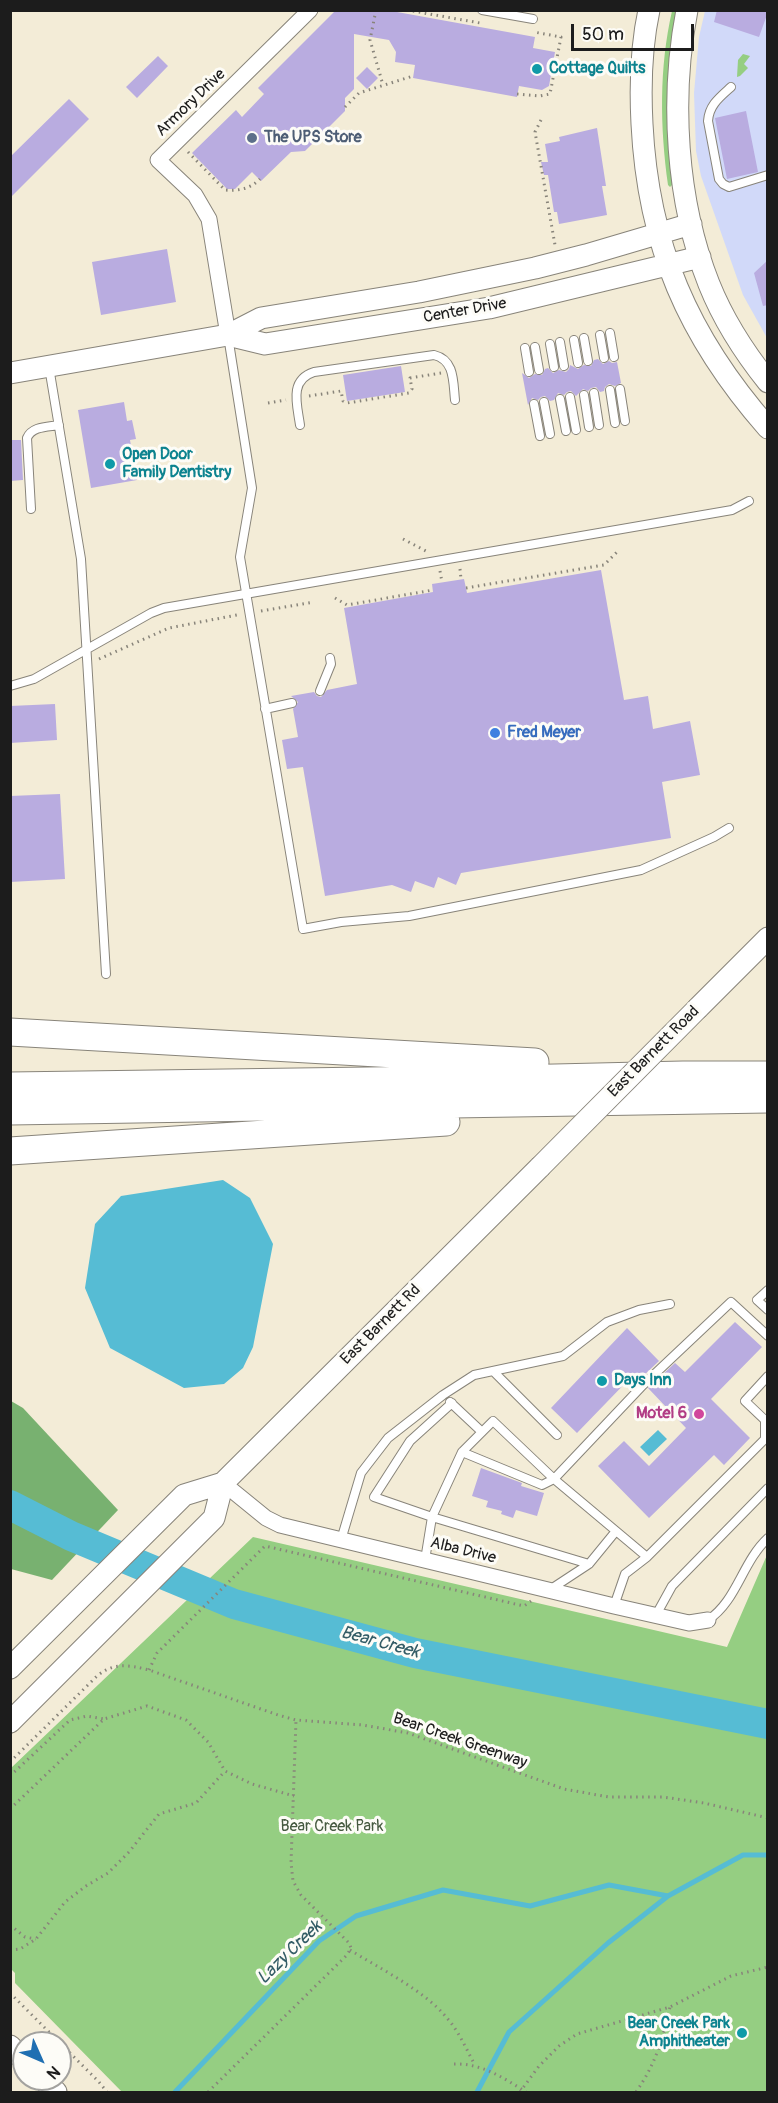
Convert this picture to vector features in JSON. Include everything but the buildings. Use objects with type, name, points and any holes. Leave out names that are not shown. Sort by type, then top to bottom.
[{"type":"highway","points":[[10,1032],[569,1064],[683,1075]]},
{"type":"highway","points":[[10,1086],[683,1075],[768,1076]]},
{"type":"highway","points":[[10,1111],[768,1099]]},
{"type":"highway","points":[[10,1151],[472,1120],[656,1102]]},
{"type":"main road","points":[[650,10],[644,43],[641,109],[645,172],[658,234],[686,307],[708,349],[738,394],[768,428]]},
{"type":"main road","points":[[687,10],[680,48],[678,89],[681,161],[691,224],[710,285],[729,324],[752,362],[768,382]]},
{"type":"main road","name":"Center Drive","points":[[10,373],[228,335],[261,318],[419,292],[535,268],[691,224]]},
{"type":"main road","name":"Center Drive","points":[[228,335],[265,344],[489,308],[700,257]]},
{"type":"main road","name":"East Barnett Road","points":[[540,1167],[768,938]]},
{"type":"main road","name":"East Barnett Rd","points":[[10,1668],[184,1495],[223,1483],[540,1167]]},
{"type":"main road","points":[[10,1722],[214,1518],[223,1483]]},
{"type":"street","name":"Armory Drive","points":[[228,335],[209,219],[195,195],[158,160],[310,10]]},
{"type":"street","name":"Alba Drive","points":[[223,1483],[266,1518],[280,1525],[689,1623],[708,1620]]},
{"type":"lane","points":[[482,10],[533,19]]},
{"type":"lane","points":[[731,87],[713,104],[709,112],[708,120],[719,179],[729,187],[768,175]]},
{"type":"lane","points":[[610,333],[614,357]]},
{"type":"lane","points":[[228,335],[252,488],[240,549],[245,593],[303,929],[341,922],[409,916],[641,870],[729,828]]},
{"type":"lane","points":[[600,335],[604,358]]},
{"type":"lane","points":[[584,338],[588,361]]},
{"type":"lane","points":[[574,340],[578,363]]},
{"type":"lane","points":[[560,342],[564,366]]},
{"type":"lane","points":[[550,344],[554,367]]},
{"type":"lane","points":[[535,346],[539,370]]},
{"type":"lane","points":[[525,348],[529,372]]},
{"type":"lane","points":[[300,425],[296,386],[303,377],[325,370],[434,355],[449,365],[455,400]]},
{"type":"lane","points":[[48,366],[81,559],[106,974]]},
{"type":"lane","points":[[620,389],[625,421]]},
{"type":"lane","points":[[609,390],[615,423]]},
{"type":"lane","points":[[594,393],[599,425]]},
{"type":"lane","points":[[584,395],[590,427]]},
{"type":"lane","points":[[570,397],[576,430]]},
{"type":"lane","points":[[560,399],[566,431]]},
{"type":"lane","points":[[544,402],[550,434]]},
{"type":"lane","points":[[534,404],[540,436]]},
{"type":"lane","points":[[31,509],[27,438],[29,432],[58,425]]},
{"type":"lane","points":[[10,686],[34,679],[151,613],[164,608],[732,510],[748,501]]},
{"type":"lane","points":[[320,691],[330,658]]},
{"type":"lane","points":[[265,709],[292,702]]},
{"type":"lane","points":[[768,1290],[757,1300],[768,1310]]},
{"type":"lane","points":[[462,1452],[542,1485],[554,1479],[643,1385],[730,1302],[768,1336]]},
{"type":"lane","points":[[341,1540],[362,1473],[387,1438],[443,1395],[474,1375],[563,1356],[607,1322],[639,1310],[670,1304]]},
{"type":"lane","points":[[494,1372],[557,1435]]},
{"type":"lane","points":[[614,1606],[625,1574],[647,1557],[765,1439],[765,1420],[746,1401],[768,1376]]},
{"type":"lane","points":[[443,1395],[482,1432]]},
{"type":"lane","points":[[452,1403],[410,1441],[374,1497],[432,1517],[589,1564]]},
{"type":"lane","points":[[425,1560],[432,1517],[462,1452],[493,1421],[554,1479],[647,1557]]},
{"type":"lane","points":[[656,1615],[672,1586],[768,1488]]},
{"type":"lane","points":[[548,1591],[589,1564],[616,1531]]},
{"type":"lane","points":[[708,1620],[724,1606],[749,1561],[768,1538]]},
{"type":"path","points":[[376,10],[370,40],[383,85]]},
{"type":"path","points":[[407,10],[490,25]]},
{"type":"path","points":[[517,94],[550,95],[561,37],[525,31]]},
{"type":"path","points":[[345,107],[359,93],[413,76]]},
{"type":"path","points":[[541,120],[535,132],[555,248]]},
{"type":"path","points":[[188,152],[225,190],[252,186],[260,179]]},
{"type":"path","points":[[301,397],[341,391],[343,401],[347,403],[409,393],[412,389],[410,378],[441,373]]},
{"type":"path","points":[[268,403],[291,399]]},
{"type":"path","points":[[466,588],[604,565],[618,551]]},
{"type":"path","points":[[460,569],[462,579]]},
{"type":"path","points":[[440,573],[442,582]]},
{"type":"path","points":[[335,598],[347,605],[433,590]]},
{"type":"path","points":[[304,597],[305,604]]},
{"type":"path","points":[[259,611],[314,602]]},
{"type":"path","points":[[98,660],[169,628],[237,615]]},
{"type":"path","points":[[149,1670],[157,1653],[265,1546],[524,1606],[548,1591]]},
{"type":"path","name":"Bear Creek Greenway","points":[[10,1762],[104,1670],[128,1664],[296,1720],[363,1725],[408,1734],[564,1789],[609,1797],[663,1797],[768,1818]]},
{"type":"path","points":[[10,1776],[70,1720],[87,1716],[104,1719],[147,1706],[186,1720],[208,1743],[225,1771],[252,1784],[294,1796]]},
{"type":"path","points":[[10,1809],[104,1719]]},
{"type":"path","points":[[208,2092],[350,1950],[349,1943],[319,1915],[301,1895],[293,1881],[291,1863],[296,1720]]},
{"type":"path","points":[[10,1950],[20,1949],[36,1939],[65,1902],[108,1873],[129,1852],[159,1814],[196,1803],[225,1771]]},
{"type":"path","points":[[10,1925],[25,1937],[36,1939]]},
{"type":"path","points":[[350,1950],[431,2002],[446,2016],[457,2031],[476,2065]]},
{"type":"path","points":[[521,2091],[539,2066],[559,2046],[577,2034],[670,2007],[731,1976],[768,1967]]},
{"type":"path","points":[[10,1993],[107,2092]]},
{"type":"path","points":[[636,2092],[650,2072],[660,2047],[670,2007]]},
{"type":"path","points":[[454,2064],[476,2065],[526,2092]]},
{"type":"shaded area","points":[[705,11],[767,11],[767,338],[743,295],[701,176],[696,151],[694,93],[699,37]]},
{"type":"green space","points":[[672,11],[679,11],[672,185],[670,187],[665,163],[662,98],[665,54]]},
{"type":"green space","points":[[743,54],[750,56],[744,64],[748,68],[737,77],[738,60]]},
{"type":"green space","points":[[11,1401],[23,1408],[118,1510],[52,1580],[11,1569]]},
{"type":"green space","name":"Bear Creek Park","points":[[253,1537],[727,1647],[767,1555],[767,2092],[122,2092],[72,2041],[72,2031],[62,2031],[15,1983],[15,1973],[10,1968],[11,1768]]},
{"type":"water","points":[[223,1180],[250,1198],[273,1244],[253,1347],[243,1368],[224,1384],[184,1388],[110,1348],[85,1288],[95,1224],[121,1196]]},
{"type":"water","points":[[658,1430],[667,1439],[649,1456],[640,1447]]},
{"type":"waterway","name":"Bear Creek","points":[[10,1505],[71,1536],[234,1604],[415,1653],[768,1724]]},
{"type":"waterway","points":[[477,2092],[509,2032],[608,1943],[668,1896],[743,1855],[768,1855]]},
{"type":"waterway","name":"Lazy Creek","points":[[175,2092],[319,1941],[356,1916],[443,1890],[530,1906],[609,1885],[668,1896]]},
{"type":"place","name":"Cottage Quilts","points":[[537,69]]},
{"type":"place","name":"The UPS Store","points":[[252,138]]},
{"type":"place","name":"Open Door Family Dentistry","points":[[110,464]]},
{"type":"place","name":"Fred Meyer","points":[[495,733]]},
{"type":"place","name":"Days Inn","points":[[602,1381]]},
{"type":"place","name":"Motel 6","points":[[699,1414]]},
{"type":"place","name":"Bear Creek Park Amphitheater","points":[[742,2033]]}]
